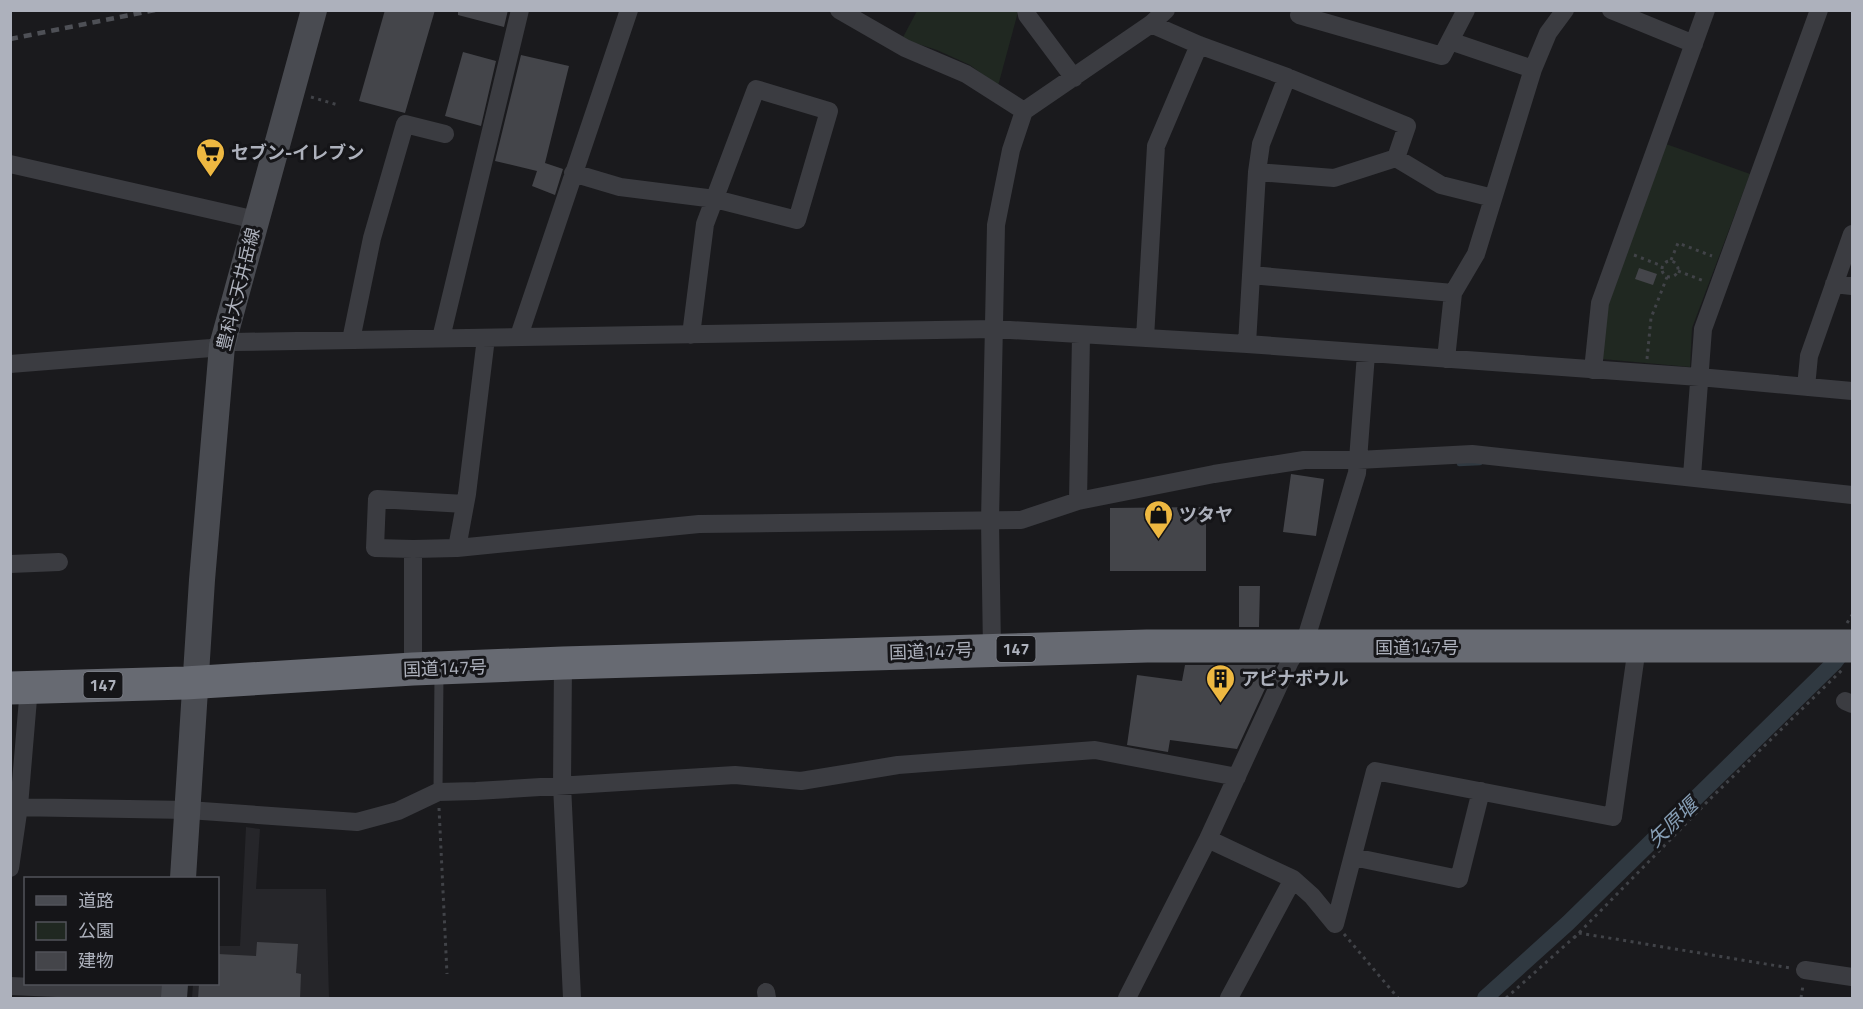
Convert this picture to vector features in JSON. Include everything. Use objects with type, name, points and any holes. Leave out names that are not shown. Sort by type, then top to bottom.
[{"type":"highway","name":"国道147号","points":[[20,688],[196,682],[563,663],[1146,646],[1637,647],[1844,653]]},
{"type":"main road","name":"豊科大天井岳線","points":[[183,877],[208,492],[222,346],[314,10]]},
{"type":"street","points":[[441,338],[520,10]]},
{"type":"street","points":[[519,336],[629,10]]},
{"type":"street","points":[[839,10],[905,48],[966,74],[1024,111]]},
{"type":"street","points":[[1026,10],[1027,15],[1074,78]]},
{"type":"street","points":[[992,650],[990,521],[996,225],[1011,150],[1024,111],[1151,24],[1166,10]]},
{"type":"street","points":[[1301,10],[1299,15],[1442,56],[1466,10]]},
{"type":"street","points":[[1446,359],[1453,293],[1476,254],[1533,69],[1548,33],[1565,10]]},
{"type":"street","points":[[1611,10],[1694,44]]},
{"type":"street","points":[[1593,370],[1600,303],[1706,10]]},
{"type":"street","points":[[1692,476],[1703,329],[1722,260],[1819,10]]},
{"type":"street","points":[[1151,24],[1407,126],[1396,158]]},
{"type":"street","points":[[1450,41],[1533,69]]},
{"type":"street","points":[[1145,338],[1156,146],[1199,45]]},
{"type":"street","points":[[1247,344],[1257,172],[1261,144],[1287,77]]},
{"type":"street","points":[[573,173],[621,187],[715,199],[796,220],[829,111],[756,89],[715,199],[705,224],[691,335]]},
{"type":"street","points":[[351,340],[372,238],[405,124],[445,134]]},
{"type":"street","points":[[1257,172],[1334,178],[1396,158],[1441,185],[1493,198]]},
{"type":"street","points":[[10,164],[256,220]]},
{"type":"street","points":[[1806,387],[1809,356],[1852,234]]},
{"type":"street","points":[[1251,275],[1453,293]]},
{"type":"street","points":[[1834,284],[1852,286]]},
{"type":"street","points":[[10,364],[222,346],[234,342],[994,329],[1081,336],[1247,344],[1699,377],[1852,391]]},
{"type":"street","points":[[1078,501],[1081,336]]},
{"type":"street","points":[[457,548],[465,504],[486,338]]},
{"type":"street","points":[[1127,999],[1208,839],[1290,661],[1307,635],[1357,473],[1366,354]]},
{"type":"street","points":[[465,504],[377,499],[375,548],[457,548],[699,524],[1021,520],[1078,501],[1214,474],[1305,460],[1358,460],[1472,454],[1852,495]]},
{"type":"street","points":[[413,549],[426,669]]},
{"type":"street","points":[[10,564],[59,562]]},
{"type":"street","points":[[1335,924],[1375,771],[1613,817],[1637,647]]},
{"type":"street","points":[[563,663],[562,785],[572,999]]},
{"type":"street","points":[[10,868],[20,688]]},
{"type":"street","points":[[15,807],[189,810],[357,822],[398,811],[438,792],[735,775],[801,781],[898,765],[1095,750],[1237,777]]},
{"type":"street","points":[[1353,857],[1459,879],[1481,792]]},
{"type":"street","points":[[1208,839],[1293,879],[1312,896],[1335,924]]},
{"type":"street","points":[[1230,999],[1293,879]]},
{"type":"street","points":[[1805,970],[1852,977]]},
{"type":"street","points":[[10,986],[174,992]]},
{"type":"lane","points":[[426,669],[438,792]]},
{"type":"path","points":[[306,96],[338,105]]},
{"type":"path","points":[[1671,260],[1678,243],[1722,260],[1706,282],[1678,271]]},
{"type":"path","points":[[1624,252],[1662,266]]},
{"type":"path","points":[[1671,260],[1676,263],[1678,271],[1675,276],[1667,277],[1661,271],[1662,266],[1665,261],[1671,260]]},
{"type":"path","points":[[1647,366],[1651,318],[1667,277]]},
{"type":"path","points":[[1574,938],[1709,800],[1844,653]]},
{"type":"path","points":[[438,792],[447,974]]},
{"type":"path","points":[[1335,924],[1398,999]]},
{"type":"path","points":[[1506,999],[1579,933],[1805,970]]},
{"type":"shaded area","points":[[246,827],[260,829],[256,889],[326,889],[329,998],[192,998],[193,985],[219,985],[219,946],[240,946]]},
{"type":"green space","points":[[1015,10],[1018,12],[998,86],[970,65],[937,50],[902,39],[917,11]]},
{"type":"green space","points":[[1666,144],[1750,174],[1692,328],[1690,367],[1602,359],[1608,306]]},
{"type":"building","points":[[385,10],[435,10],[405,113],[359,101]]},
{"type":"building","points":[[458,10],[508,10],[504,27],[458,15]]},
{"type":"building","points":[[463,52],[496,61],[481,126],[445,116]]},
{"type":"building","points":[[521,55],[569,66],[545,163],[563,169],[555,195],[532,186],[537,171],[495,161]]},
{"type":"building","points":[[1639,268],[1657,274],[1653,285],[1635,279]]},
{"type":"building","points":[[1291,474],[1324,479],[1316,536],[1283,532]]},
{"type":"building","name":"ツタヤ","points":[[1206,507],[1206,571],[1110,571],[1110,508]]},
{"type":"building","points":[[1239,586],[1260,586],[1259,627],[1239,627]]},
{"type":"building","name":"アピナボウル","points":[[1185,665],[1276,665],[1237,749],[1170,740],[1168,752],[1127,745],[1137,675],[1182,681]]},
{"type":"building","points":[[257,942],[298,944],[296,973],[301,974],[300,999],[198,999],[199,985],[219,985],[219,954],[256,956]]},
{"type":"waterway","points":[[1459,464],[1480,463]]},
{"type":"waterway","name":"矢原堰","points":[[1485,998],[1568,923],[1835,662],[1847,646]]},
{"type":"railway","points":[[10,39],[155,10]]},
{"type":"place","name":"セブン-イレブン","points":[[210,178]]},
{"type":"place","name":"ツタヤ","points":[[1158,540]]},
{"type":"place","name":"アピナボウル","points":[[1220,704]]}]
